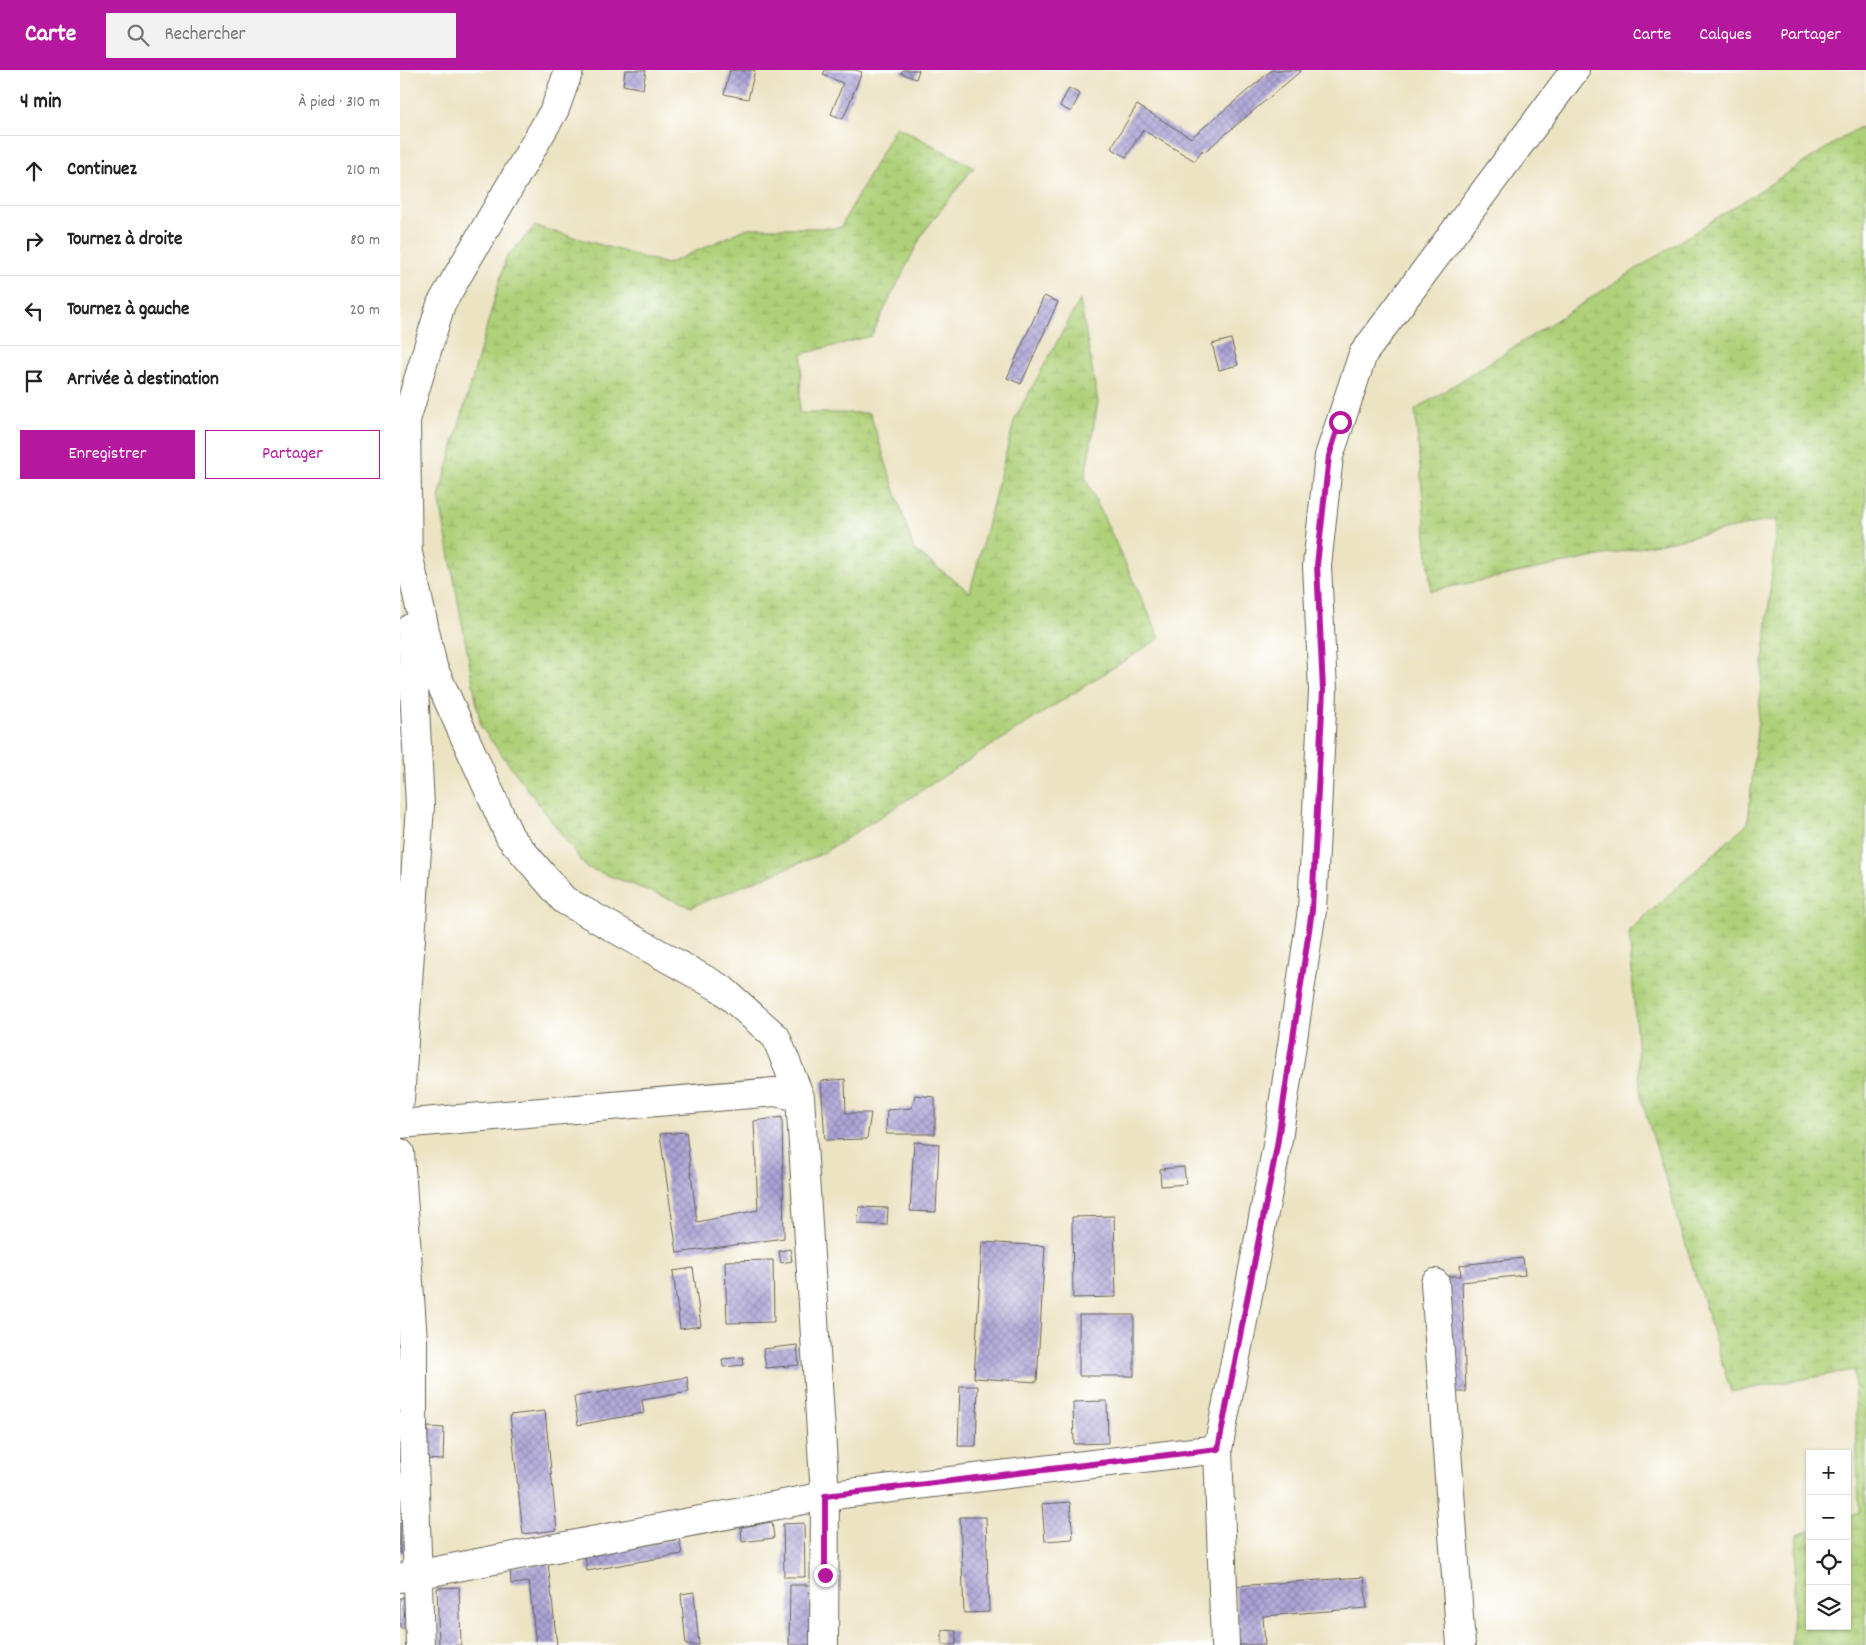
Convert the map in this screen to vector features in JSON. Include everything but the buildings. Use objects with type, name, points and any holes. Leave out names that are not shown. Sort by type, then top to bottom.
[{"type":"street","points":[[400,1100],[420,806],[408,553],[406,420],[441,304],[555,109],[569,70]]},
{"type":"street","points":[[1225,1645],[1218,1449],[1277,1146],[1312,910],[1323,690],[1317,565],[1329,456],[1363,354],[1575,70]]},
{"type":"street","points":[[408,553],[433,667],[510,837],[564,900],[722,988],[776,1037],[800,1097],[825,1496],[824,1645]]},
{"type":"street","points":[[400,1124],[775,1092],[800,1097]]},
{"type":"street","points":[[400,1154],[413,1341],[413,1430],[408,1576],[420,1645]]},
{"type":"street","points":[[1435,1283],[1461,1645]]},
{"type":"street","points":[[408,1576],[825,1496],[1218,1449]]},
{"type":"green space","points":[[896,126],[974,167],[923,233],[871,336],[802,354],[799,413],[870,413],[914,550],[970,592],[1015,418],[1080,300],[1098,402],[1085,477],[1160,638],[822,854],[691,907],[586,867],[481,727],[439,497],[506,258],[535,226],[667,264],[748,228],[840,228]]},
{"type":"green space","points":[[1866,127],[1866,1645],[1791,1645],[1797,1535],[1806,1532],[1806,1630],[1851,1630],[1851,1515],[1859,1512],[1854,1370],[1731,1392],[1641,1098],[1629,931],[1748,823],[1777,519],[1431,591],[1415,410],[1858,128]]},
{"type":"route","points":[[825,1575],[825,1496],[1218,1449],[1277,1146],[1312,910],[1323,690],[1317,565],[1329,456],[1340,422]]}]
